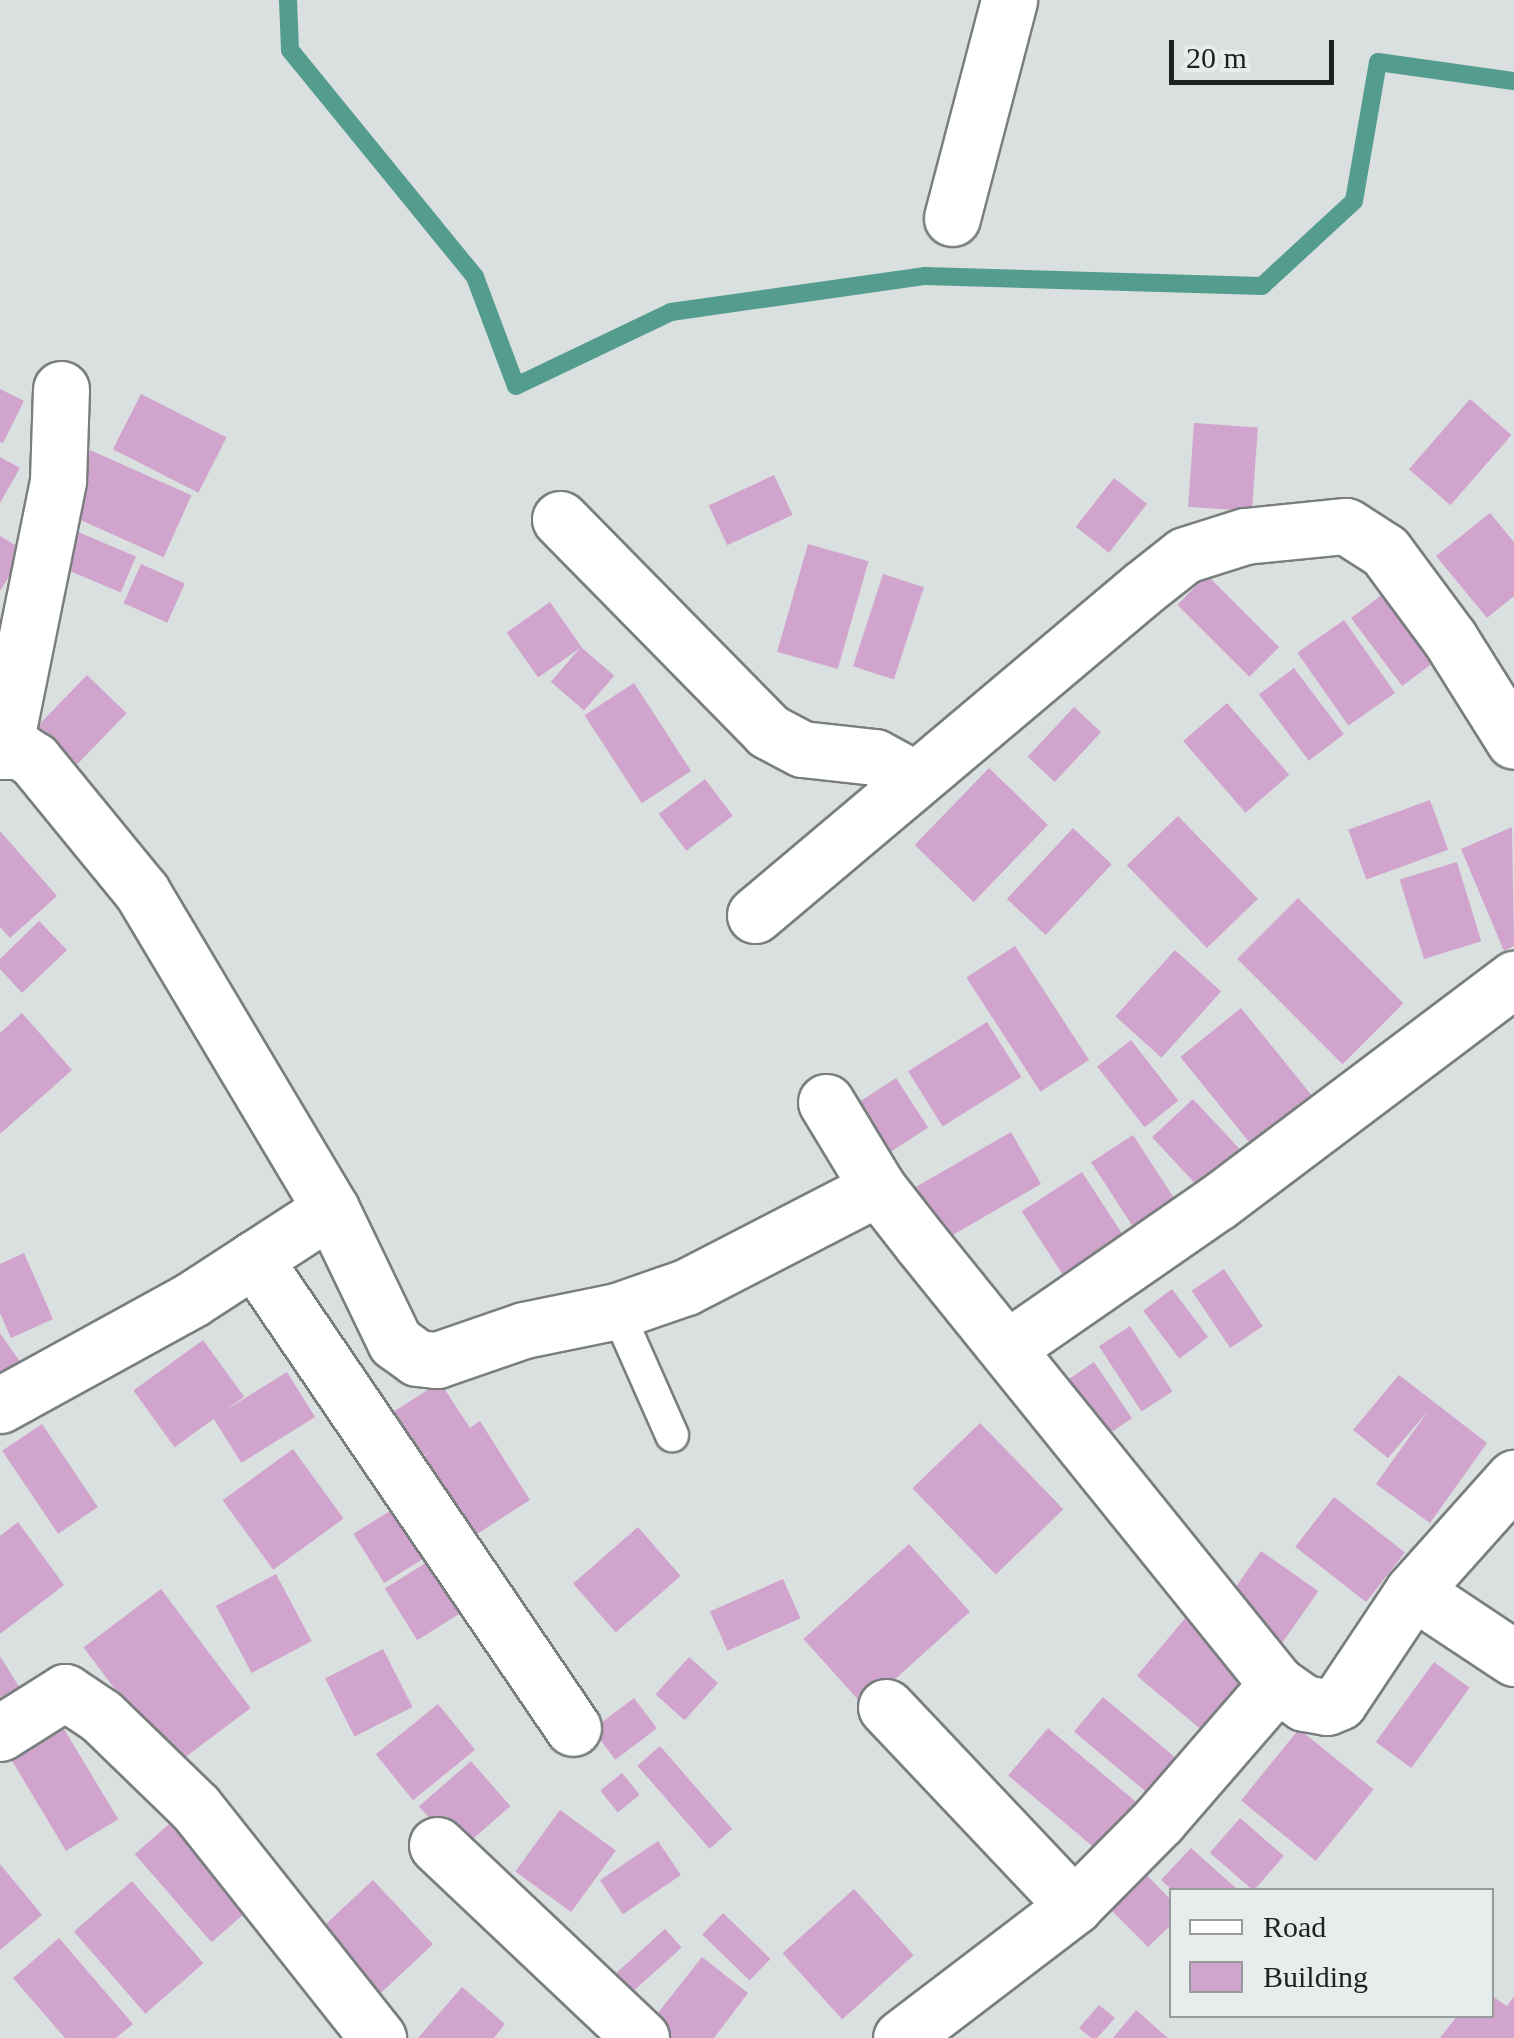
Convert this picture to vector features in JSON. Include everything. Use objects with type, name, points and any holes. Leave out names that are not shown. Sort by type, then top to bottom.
[{"type":"street","points":[[952,218],[1009,0]]},
{"type":"street","points":[[61,389],[58,480],[2,750],[20,751],[34,760],[142,892],[331,1210],[395,1342],[417,1358],[437,1360],[524,1330],[617,1311],[686,1287],[878,1188]]},
{"type":"street","points":[[560,520],[768,731],[802,749],[875,757],[916,780]]},
{"type":"street","points":[[755,915],[1185,555],[1244,536],[1346,526],[1385,550],[1450,639],[1514,742]]},
{"type":"street","points":[[1007,1348],[1250,1178],[1514,979]]},
{"type":"street","points":[[826,1102],[878,1188],[1276,1684],[1314,1706],[1339,1702],[1412,1591],[1514,1478]]},
{"type":"street","points":[[0,1405],[192,1300],[331,1210]]},
{"type":"street","points":[[254,1259],[574,1728]]},
{"type":"street","points":[[1412,1591],[1514,1658]]},
{"type":"street","points":[[901,2038],[1074,1906],[1160,1820],[1276,1684]]},
{"type":"street","points":[[0,1733],[65,1692],[101,1716],[195,1807],[378,2038]]},
{"type":"street","points":[[886,1707],[1074,1906]]},
{"type":"street","points":[[437,1845],[642,2038]]},
{"type":"lane","points":[[617,1311],[672,1435]]},
{"type":"building","points":[[0,389],[24,401],[3,443],[0,442]]},
{"type":"building","points":[[141,394],[227,438],[198,493],[113,449]]},
{"type":"building","points":[[1470,399],[1512,435],[1450,505],[1409,469]]},
{"type":"building","points":[[1194,423],[1258,427],[1252,511],[1188,507]]},
{"type":"building","points":[[90,450],[191,495],[164,557],[62,512]]},
{"type":"building","points":[[0,457],[20,468],[0,503]]},
{"type":"building","points":[[774,475],[793,515],[727,545],[709,505]]},
{"type":"building","points":[[1114,478],[1147,504],[1109,553],[1076,527]]},
{"type":"building","points":[[1490,513],[1514,542],[1514,596],[1487,618],[1436,556]]},
{"type":"building","points":[[78,532],[136,557],[121,593],[63,568]]},
{"type":"building","points":[[0,536],[25,551],[0,591]]},
{"type":"building","points":[[808,544],[869,561],[838,669],[777,652]]},
{"type":"building","points":[[141,564],[185,584],[167,623],[124,603]]},
{"type":"building","points":[[883,574],[924,587],[894,680],[853,666]]},
{"type":"building","points":[[1207,575],[1279,647],[1249,677],[1177,605]]},
{"type":"building","points":[[1387,591],[1438,659],[1402,686],[1351,618]]},
{"type":"building","points":[[550,602],[582,647],[538,677],[507,632]]},
{"type":"building","points":[[1344,620],[1395,693],[1348,726],[1297,653]]},
{"type":"building","points":[[581,647],[614,676],[584,711],[551,682]]},
{"type":"building","points":[[1294,668],[1344,734],[1309,761],[1259,694]]},
{"type":"building","points":[[87,675],[127,713],[77,764],[38,726]]},
{"type":"building","points":[[634,683],[691,771],[642,803],[585,715]]},
{"type":"building","points":[[1227,703],[1289,775],[1246,813],[1183,741]]},
{"type":"building","points":[[1074,707],[1101,732],[1055,782],[1028,757]]},
{"type":"building","points":[[989,768],[1048,825],[974,902],[915,845]]},
{"type":"building","points":[[705,779],[733,816],[686,851],[659,814]]},
{"type":"building","points":[[1430,800],[1448,850],[1366,880],[1348,830]]},
{"type":"building","points":[[1178,816],[1258,899],[1207,948],[1127,865]]},
{"type":"building","points":[[1512,827],[1514,946],[1504,951],[1461,849]]},
{"type":"building","points":[[1073,828],[1112,864],[1046,935],[1007,899]]},
{"type":"building","points":[[0,831],[57,896],[10,938],[0,927]]},
{"type":"building","points":[[1457,862],[1481,941],[1424,959],[1400,880]]},
{"type":"building","points":[[1298,898],[1403,1003],[1343,1064],[1237,959]]},
{"type":"building","points":[[39,921],[67,950],[22,993],[0,969],[0,959]]},
{"type":"building","points":[[1015,946],[1089,1060],[1040,1092],[966,978]]},
{"type":"building","points":[[1175,950],[1221,991],[1162,1058],[1115,1016]]},
{"type":"building","points":[[1241,1008],[1315,1099],[1254,1148],[1180,1057]]},
{"type":"building","points":[[22,1013],[72,1070],[0,1134],[0,1033]]},
{"type":"building","points":[[987,1022],[1021,1077],[943,1126],[908,1071]]},
{"type":"building","points":[[1131,1040],[1178,1101],[1145,1127],[1097,1066]]},
{"type":"building","points":[[896,1078],[928,1127],[874,1163],[841,1113]]},
{"type":"building","points":[[1193,1099],[1248,1158],[1207,1196],[1152,1137]]},
{"type":"building","points":[[1011,1132],[1041,1184],[945,1239],[915,1188]]},
{"type":"building","points":[[1133,1135],[1175,1200],[1133,1227],[1091,1162]]},
{"type":"building","points":[[1082,1172],[1127,1241],[1066,1280],[1022,1211]]},
{"type":"building","points":[[24,1253],[53,1319],[11,1338],[0,1313],[0,1264]]},
{"type":"building","points":[[1224,1269],[1263,1326],[1230,1348],[1192,1291]]},
{"type":"building","points":[[1172,1289],[1208,1337],[1179,1359],[1143,1311]]},
{"type":"building","points":[[1130,1326],[1172,1391],[1141,1412],[1099,1346]]},
{"type":"building","points":[[0,1333],[28,1373],[0,1393]]},
{"type":"building","points":[[203,1340],[244,1397],[175,1447],[133,1391]]},
{"type":"building","points":[[1094,1362],[1132,1418],[1095,1444],[1057,1387]]},
{"type":"building","points":[[287,1372],[315,1417],[241,1463],[213,1418]]},
{"type":"building","points":[[1399,1375],[1487,1443],[1430,1523],[1376,1484],[1428,1411],[1388,1458],[1353,1430]]},
{"type":"building","points":[[440,1382],[470,1428],[480,1421],[530,1500],[463,1543],[414,1464],[433,1450],[407,1466],[379,1421]]},
{"type":"building","points":[[980,1423],[1063,1509],[996,1575],[912,1488]]},
{"type":"building","points":[[42,1424],[98,1507],[58,1534],[2,1451]]},
{"type":"building","points":[[293,1449],[344,1519],[273,1570],[223,1500]]},
{"type":"building","points":[[1334,1497],[1405,1552],[1366,1602],[1295,1547]]},
{"type":"building","points":[[406,1501],[437,1550],[384,1583],[353,1534]]},
{"type":"building","points":[[18,1522],[64,1585],[0,1634],[0,1536]]},
{"type":"building","points":[[638,1527],[681,1576],[616,1632],[573,1583]]},
{"type":"building","points":[[909,1544],[970,1612],[864,1707],[803,1639]]},
{"type":"building","points":[[1261,1551],[1318,1591],[1280,1645],[1223,1605]]},
{"type":"building","points":[[440,1554],[472,1606],[417,1640],[385,1588]]},
{"type":"building","points":[[276,1574],[312,1641],[252,1673],[216,1606]]},
{"type":"building","points":[[783,1579],[800,1618],[727,1651],[710,1612]]},
{"type":"building","points":[[161,1589],[251,1708],[173,1766],[84,1647]]},
{"type":"building","points":[[1187,1616],[1267,1683],[1217,1743],[1137,1676]]},
{"type":"building","points":[[383,1649],[413,1707],[355,1736],[325,1679]]},
{"type":"building","points":[[0,1656],[26,1698],[0,1714]]},
{"type":"building","points":[[689,1657],[718,1683],[685,1720],[656,1694]]},
{"type":"building","points":[[1434,1662],[1470,1688],[1411,1768],[1376,1742]]},
{"type":"building","points":[[1103,1697],[1176,1758],[1147,1793],[1074,1731]]},
{"type":"building","points":[[634,1698],[657,1728],[615,1760],[592,1729]]},
{"type":"building","points":[[438,1704],[475,1750],[413,1800],[376,1754]]},
{"type":"building","points":[[58,1719],[118,1819],[66,1851],[6,1750]]},
{"type":"building","points":[[1048,1728],[1142,1807],[1102,1855],[1008,1775]]},
{"type":"building","points":[[1299,1729],[1374,1789],[1316,1861],[1241,1800]]},
{"type":"building","points":[[660,1746],[732,1829],[710,1849],[637,1766]]},
{"type":"building","points":[[471,1761],[510,1806],[458,1852],[419,1806]]},
{"type":"building","points":[[622,1773],[640,1795],[618,1812],[600,1791]]},
{"type":"building","points":[[560,1810],[616,1851],[571,1912],[515,1871]]},
{"type":"building","points":[[183,1812],[260,1900],[211,1942],[135,1854]]},
{"type":"building","points":[[1240,1818],[1284,1856],[1256,1888],[1250,1888],[1210,1853]]},
{"type":"building","points":[[658,1841],[681,1875],[623,1914],[600,1880]]},
{"type":"building","points":[[1191,1848],[1236,1888],[1170,1888],[1161,1880]]},
{"type":"building","points":[[0,1864],[42,1915],[0,1950]]},
{"type":"building","points":[[1137,1865],[1169,1898],[1169,1927],[1148,1947],[1102,1901]]},
{"type":"building","points":[[373,1880],[433,1944],[381,1993],[321,1928]]},
{"type":"building","points":[[132,1881],[204,1963],[145,2014],[74,1932]]},
{"type":"building","points":[[854,1889],[914,1955],[842,2019],[783,1953]]},
{"type":"building","points":[[723,1913],[770,1959],[750,1980],[702,1935]]},
{"type":"building","points":[[665,1929],[682,1948],[624,2000],[607,1981]]},
{"type":"building","points":[[59,1938],[133,2024],[116,2038],[65,2038],[13,1978]]},
{"type":"building","points":[[702,1957],[748,1993],[714,2038],[659,2038],[646,2028]]},
{"type":"building","points":[[462,1987],[505,2024],[494,2038],[418,2038]]},
{"type":"building","points":[[1514,1996],[1514,2038],[1440,2038],[1455,2018],[1494,2018],[1494,1997],[1507,2006]]},
{"type":"building","points":[[1099,2005],[1115,2018],[1097,2038],[1091,2038],[1079,2028]]},
{"type":"building","points":[[1136,2010],[1168,2038],[1113,2038]]},
{"type":"waterway","points":[[288,0],[290,50],[475,277],[516,386],[671,312],[925,276],[1262,286],[1354,201],[1378,62],[1514,81]]}]
